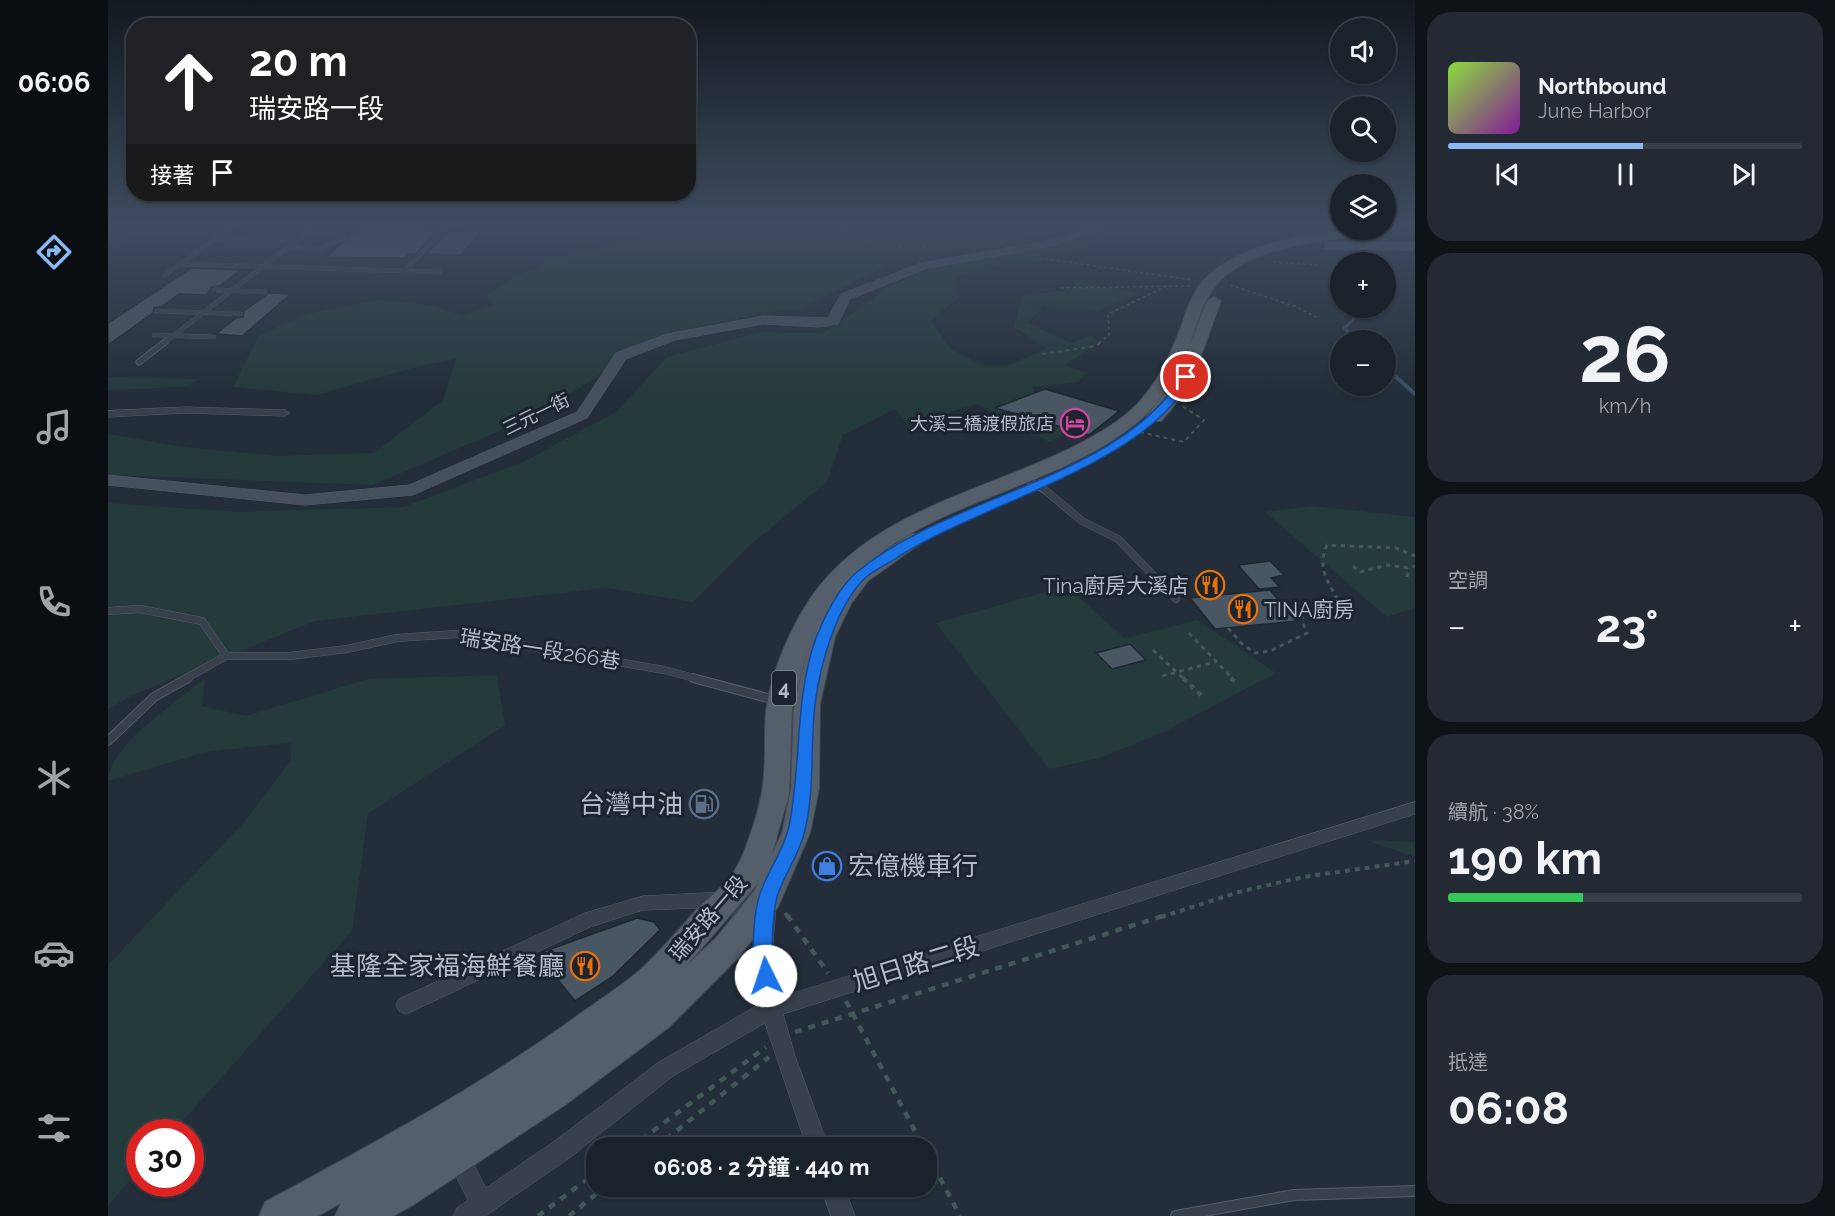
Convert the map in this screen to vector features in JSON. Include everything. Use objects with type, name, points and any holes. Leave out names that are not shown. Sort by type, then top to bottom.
[{"type":"main road","name":"瑞安路一段","points":[[279,1216],[438,1128],[564,1047],[660,973],[725,899],[756,890],[796,833],[805,789],[807,704],[824,637],[840,603],[860,576],[917,538],[1029,480],[1122,426],[1151,401],[1166,382],[1200,295],[1216,282]]},
{"type":"main road","name":"瑞安路一段","points":[[1214,284],[1218,282]]},
{"type":"main road","name":"瑞安路一段","points":[[355,1216],[552,1093],[656,1017],[727,948],[748,921],[756,890],[765,832],[777,787],[780,701],[805,626],[824,593],[849,563],[875,544],[910,525],[1093,458],[1138,431],[1180,390],[1193,363],[1218,291],[1214,284]]},
{"type":"street","name":"三元一街","points":[[108,480],[304,500],[338,499],[413,490],[582,416],[621,356],[630,350],[672,337],[763,320],[819,323],[833,321],[845,297],[880,282]]},
{"type":"street","points":[[108,414],[185,410],[285,413]]},
{"type":"street","name":"旭日路二段","points":[[474,1210],[560,1150],[666,1069],[772,1008],[1415,808]]},
{"type":"street","points":[[756,890],[763,960],[772,1008],[780,1042],[814,1137]]},
{"type":"street","points":[[406,1005],[585,921],[643,903],[725,899],[748,921]]},
{"type":"street","points":[[438,1128],[457,1154],[474,1210]]},
{"type":"street","points":[[836,1197],[843,1216]]},
{"type":"lane","points":[[139,362],[243,282]]},
{"type":"lane","points":[[214,290],[265,292]]},
{"type":"lane","points":[[156,311],[241,314]]},
{"type":"lane","points":[[154,335],[214,337]]},
{"type":"lane","points":[[1029,480],[1082,521],[1118,539],[1176,599]]},
{"type":"lane","points":[[108,611],[140,609],[202,621],[226,656]]},
{"type":"lane","name":"瑞安路一段266巷","points":[[108,741],[154,697],[226,656],[290,656],[347,649],[397,638],[457,634],[664,670],[780,701]]},
{"type":"lane","points":[[1176,1216],[1294,1195],[1415,1191]]},
{"type":"path","points":[[1199,282],[1297,307],[1317,317]]},
{"type":"path","points":[[1061,288],[1214,284]]},
{"type":"path","points":[[1042,354],[1096,346],[1109,335],[1108,314],[1170,285]]},
{"type":"path","points":[[1138,431],[1184,442],[1204,420],[1172,399]]},
{"type":"path","points":[[1228,628],[1240,643],[1255,653],[1270,651],[1307,633],[1301,618],[1342,609],[1333,587],[1323,576],[1322,555],[1327,545],[1396,548],[1415,555]]},
{"type":"path","points":[[1353,566],[1360,572],[1370,572],[1381,564],[1395,563],[1409,568],[1415,566]]},
{"type":"path","points":[[1407,577],[1409,568]]},
{"type":"path","points":[[1189,633],[1237,684]]},
{"type":"path","points":[[1153,650],[1202,696]]},
{"type":"path","points":[[1162,676],[1215,662]]},
{"type":"path","points":[[646,1137],[780,1042],[854,1015],[1239,892],[1304,877],[1415,861]]},
{"type":"path","points":[[756,890],[790,918],[838,988],[918,1137]]},
{"type":"path","points":[[668,1137],[780,1042]]},
{"type":"path","points":[[937,1172],[960,1216]]},
{"type":"path","points":[[538,1216],[586,1180]]},
{"type":"path","points":[[569,1216],[592,1197]]},
{"type":"green space","points":[[509,282],[854,282],[799,310],[782,310],[683,330],[613,366],[543,412],[373,485],[108,475],[108,434],[177,446],[277,456],[374,453],[443,400],[456,359],[420,366],[316,395],[233,387],[258,337],[303,315],[376,300],[430,305],[464,316],[495,304],[486,296]]},
{"type":"green space","points":[[899,282],[955,282],[959,297],[931,321],[951,349],[984,366],[1007,366],[1047,348],[1014,327],[1023,295],[1076,289],[1073,282],[1140,293],[1098,311],[1044,306],[1028,323],[1071,343],[1092,335],[1098,342],[1066,365],[1086,373],[1079,382],[1034,387],[1034,395],[1097,416],[1049,442],[978,404],[950,412],[955,427],[912,430],[895,409],[843,435],[827,482],[750,545],[693,602],[606,588],[315,621],[135,694],[108,709],[108,503],[241,512],[403,507],[525,461],[616,412],[667,357],[761,332],[824,333],[872,300],[882,289]]},
{"type":"green space","points":[[108,377],[198,379],[187,387],[108,390]]},
{"type":"green space","points":[[1312,506],[1415,517],[1415,608],[1387,617],[1265,512]]},
{"type":"green space","points":[[1066,586],[1125,638],[1197,620],[1276,673],[1164,732],[1100,758],[1049,769],[936,623]]},
{"type":"green space","points":[[497,675],[505,725],[368,814],[352,931],[185,1119],[126,1119],[126,1185],[108,1206],[108,965],[245,821],[291,760],[290,743],[205,752],[108,781],[111,768],[132,739],[205,678],[202,706],[246,716],[368,679]]},
{"type":"green space","points":[[1366,840],[1415,842],[1415,857]]},
{"type":"building","points":[[170,282],[225,282],[212,287],[207,295],[179,294],[161,307],[154,308],[153,313],[108,345],[108,323]]},
{"type":"building","points":[[269,293],[291,294],[242,336],[216,334],[236,318],[243,317],[244,311]]},
{"type":"building","name":"大溪三橋渡假旅店","points":[[1045,389],[1119,411],[1089,435],[995,408]]},
{"type":"building","points":[[1270,561],[1284,575],[1271,578],[1280,587],[1259,589],[1238,565]]},
{"type":"building","name":"TINA廚房","points":[[1270,590],[1297,621],[1215,629],[1190,598]]},
{"type":"building","points":[[1130,644],[1146,660],[1112,669],[1096,653]]},
{"type":"building","name":"基隆全家福海鮮餐廳","points":[[637,918],[654,922],[660,930],[612,977],[575,1001],[537,954]]},
{"type":"waterway","points":[[1346,330],[1344,328],[1355,318]]},
{"type":"waterway","points":[[1396,377],[1415,394]]},
{"type":"place","name":"大溪三橋渡假旅店","points":[[1075,423]]},
{"type":"place","name":"Tina廚房大溪店","points":[[1210,585]]},
{"type":"place","name":"TINA廚房","points":[[1243,609]]},
{"type":"place","name":"台灣中油","points":[[704,804]]},
{"type":"place","name":"宏億機車行","points":[[827,866]]},
{"type":"place","name":"基隆全家福海鮮餐廳","points":[[585,966]]},
{"type":"route","points":[[766,976],[763,960],[768,898],[796,833],[805,789],[807,704],[824,637],[840,603],[860,576],[917,538],[1093,458],[1138,431],[1162,411],[1180,390],[1186,377]]}]
